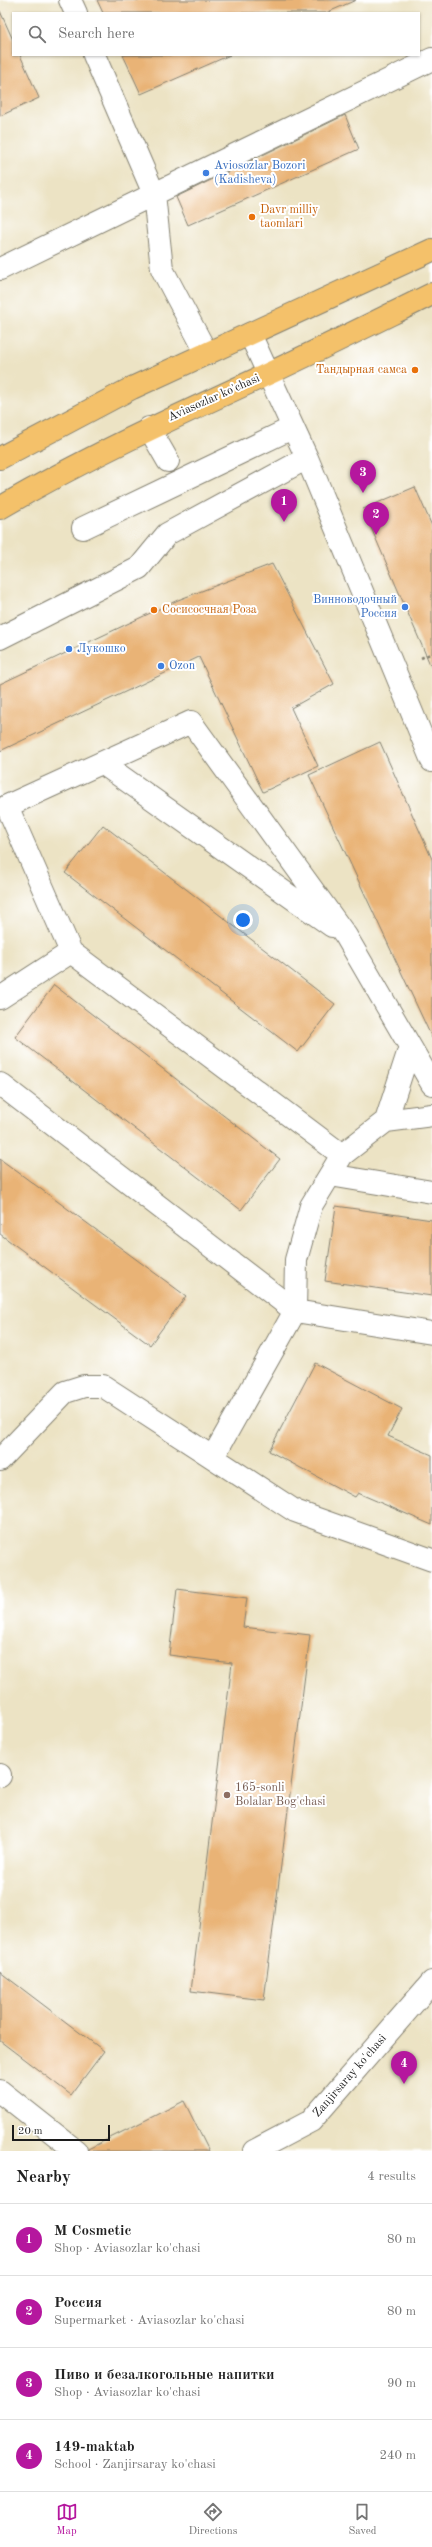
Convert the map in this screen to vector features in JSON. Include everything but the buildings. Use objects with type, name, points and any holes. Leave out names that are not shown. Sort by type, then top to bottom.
[{"type":"main road","points":[[0,458],[132,388],[432,250]]},
{"type":"main road","name":"Aviasozlar ko'chasi","points":[[0,508],[48,480],[149,428],[268,374],[432,294]]},
{"type":"street","points":[[70,0],[76,12]]},
{"type":"street","points":[[94,56],[154,194],[162,269],[207,354]]},
{"type":"street","points":[[0,269],[432,59]]},
{"type":"street","points":[[250,334],[307,458],[432,761]]},
{"type":"street","points":[[149,428],[168,461]]},
{"type":"street","points":[[83,528],[292,428]]},
{"type":"street","points":[[0,638],[139,568],[167,534],[307,458]]},
{"type":"street","points":[[342,1155],[71,952],[7,806],[191,722],[346,936],[432,1084]]},
{"type":"street","points":[[102,763],[346,936]]},
{"type":"street","points":[[0,998],[71,952]]},
{"type":"street","points":[[386,1121],[410,1047]]},
{"type":"street","points":[[0,1084],[295,1312],[432,1334]]},
{"type":"street","points":[[213,1456],[295,1312],[296,1260],[311,1206],[342,1155],[386,1121],[432,1116]]},
{"type":"street","points":[[330,1175],[432,1192]]},
{"type":"street","points":[[0,1460],[65,1392],[84,1386],[103,1386],[213,1456],[295,1511],[432,1560]]},
{"type":"street","name":"Zanjirsaray ko'chasi","points":[[254,2151],[311,2121],[432,1982]]},
{"type":"street","points":[[0,2091],[76,2151]]},
{"type":"place","name":"Aviosozlar Bozori (Kadisheva)","points":[[206,173]]},
{"type":"place","name":"Davr milliy taomlari","points":[[252,217]]},
{"type":"place","name":"Тандырная самса","points":[[415,370]]},
{"type":"place","name":"Пиво и безалкогольные напитки","points":[[363,493]]},
{"type":"place","name":"M Cosmetic","points":[[284,522]]},
{"type":"place","name":"Россия","points":[[376,535]]},
{"type":"place","name":"Винноводочный Россия","points":[[405,607]]},
{"type":"place","name":"Сосисосчная Роза","points":[[154,610]]},
{"type":"place","name":"Лукошко","points":[[69,649]]},
{"type":"place","name":"Ozon","points":[[161,666]]},
{"type":"place","name":"165-sonli Bolalar Bog'chasi","points":[[227,1795]]},
{"type":"place","name":"149-maktab","points":[[404,2084]]}]
